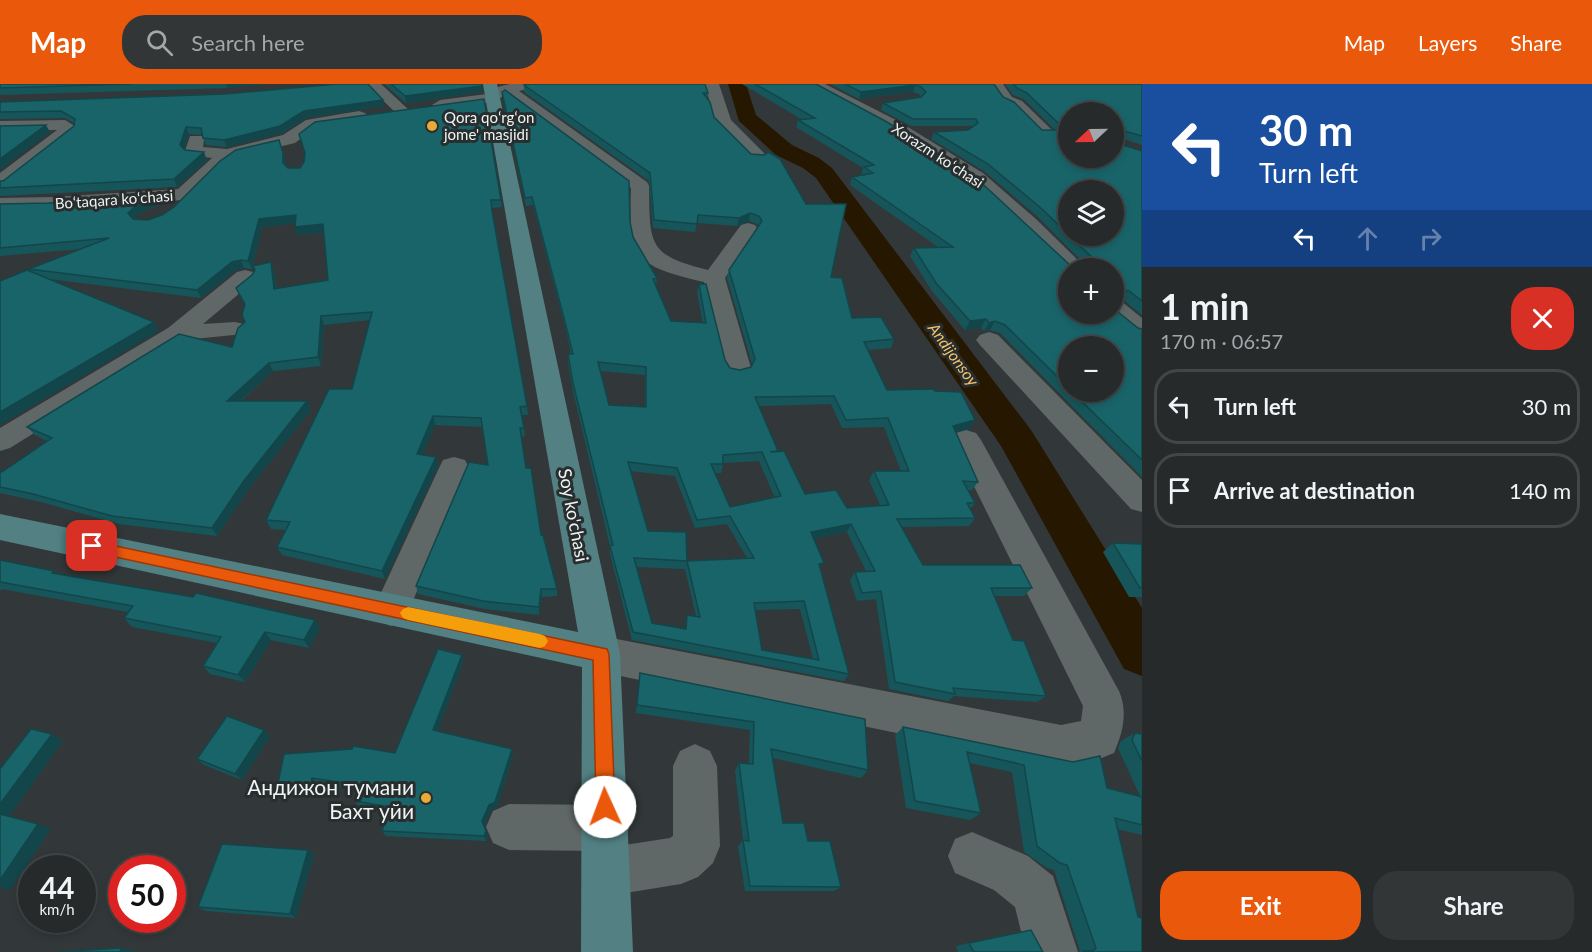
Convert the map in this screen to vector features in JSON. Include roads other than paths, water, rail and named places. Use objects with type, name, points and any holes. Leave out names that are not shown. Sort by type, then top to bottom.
[{"type":"main road","name":"Soy ko'chasi","points":[[497,90],[601,654],[607,850],[607,952]]},
{"type":"main road","points":[[0,527],[601,654]]},
{"type":"street","points":[[373,84],[402,111]]},
{"type":"street","name":"Boʻtaqara koʻchasi","points":[[0,204],[54,203],[183,194],[227,154],[289,139],[312,123],[402,111],[530,84]]},
{"type":"street","points":[[712,84],[723,122],[757,156]]},
{"type":"street","name":"Xorazm koʻchasi","points":[[814,84],[906,133],[977,177],[1065,258]]},
{"type":"street","points":[[996,84],[1007,100],[1017,104],[1046,133]]},
{"type":"street","points":[[497,90],[531,108],[640,186],[640,235],[648,250],[662,264],[714,278]]},
{"type":"street","points":[[858,106],[882,102]]},
{"type":"street","points":[[0,126],[70,126],[5,174]]},
{"type":"street","points":[[906,133],[930,132]]},
{"type":"street","points":[[289,139],[297,160]]},
{"type":"street","points":[[196,140],[194,151],[227,154]]},
{"type":"street","points":[[164,216],[175,208],[183,194]]},
{"type":"street","points":[[738,368],[714,278],[748,229]]},
{"type":"street","points":[[0,441],[177,333],[245,277]]},
{"type":"street","points":[[1124,315],[1142,330]]},
{"type":"street","points":[[177,333],[235,329]]},
{"type":"street","points":[[989,340],[1142,500]]},
{"type":"street","points":[[601,654],[1061,746],[1099,738],[1104,705],[966,440]]},
{"type":"street","points":[[391,610],[454,468]]},
{"type":"street","points":[[509,827],[607,850],[681,860],[696,846],[694,766]]},
{"type":"street","points":[[972,856],[1011,873],[1036,893],[1052,952]]},
{"type":"waterway","name":"Andijonsoy","points":[[737,84],[746,117],[784,150],[811,163],[824,173],[1017,440],[1142,653]]},
{"type":"place","name":"Qora qoʻrgʻon jome' masjidi","points":[[432,126]]},
{"type":"place","name":"Андижон тумани Бахт уйи","points":[[426,798]]}]
